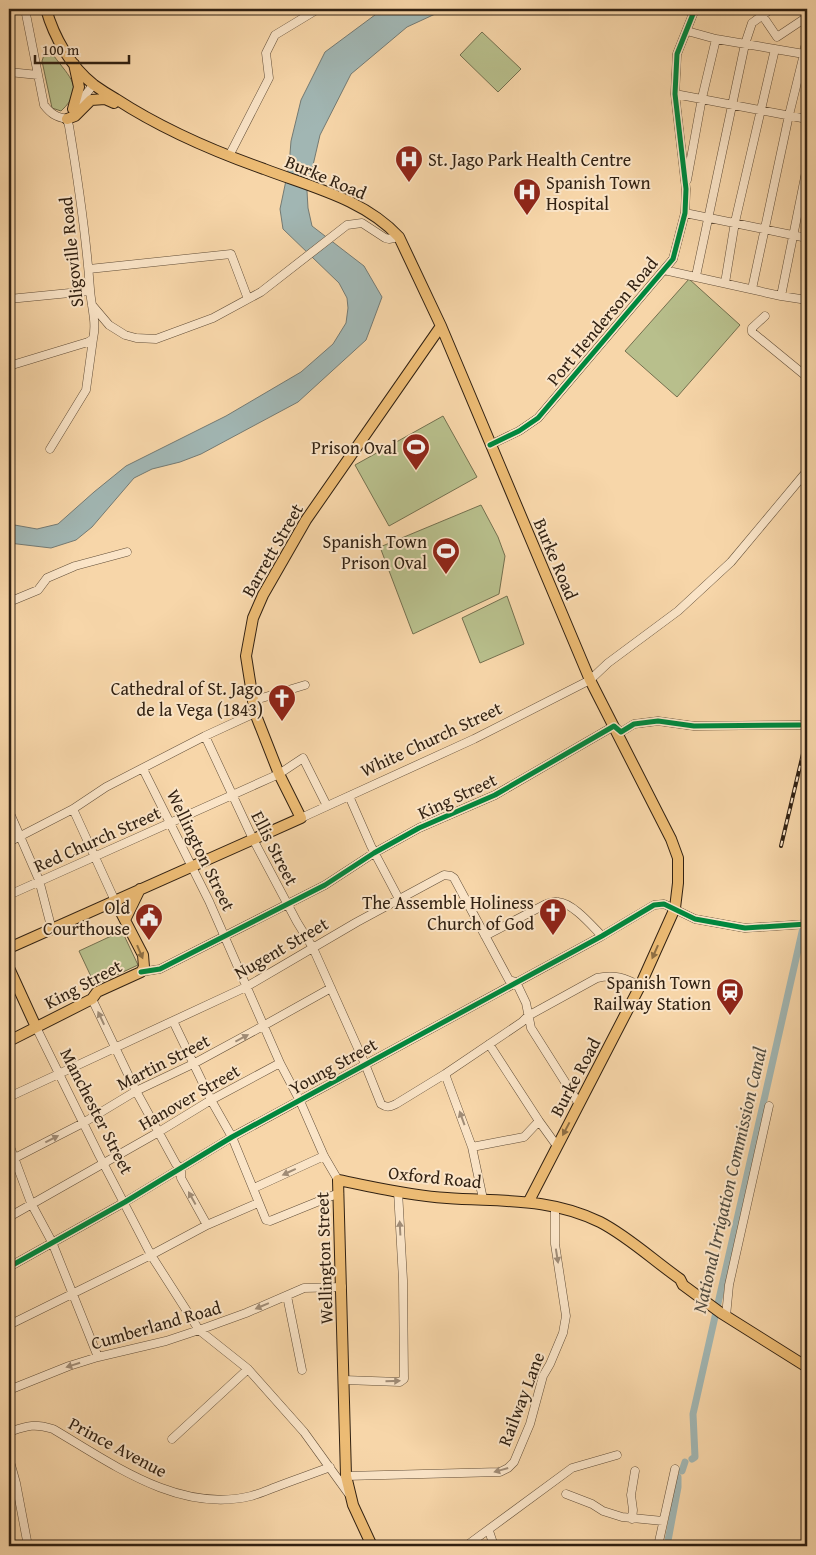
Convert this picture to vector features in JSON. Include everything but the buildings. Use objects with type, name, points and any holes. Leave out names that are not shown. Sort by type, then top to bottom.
[{"type":"main road","name":"Burke Road","points":[[46,9],[60,45],[74,64],[94,84],[138,113],[162,126],[229,156],[312,185],[346,200],[391,229],[398,237],[441,326],[590,680],[671,839],[678,858],[675,908],[640,986],[529,1202]]},
{"type":"main road","points":[[74,64],[79,87],[74,109]]},
{"type":"main road","points":[[66,119],[75,116],[91,100],[97,98],[105,99],[138,113]]},
{"type":"main road","name":"Barrett Street","points":[[301,818],[279,774],[252,701],[246,656],[253,618],[263,595],[306,520],[441,326]]},
{"type":"main road","name":"White Church Street","points":[[9,948],[301,818]]},
{"type":"main road","points":[[125,920],[140,889]]},
{"type":"main road","points":[[115,901],[142,955],[144,967],[140,972]]},
{"type":"main road","name":"Manchester Street","points":[[9,968],[36,1027]]},
{"type":"main road","name":"King Street","points":[[9,1041],[92,999],[97,992],[140,972]]},
{"type":"main road","name":"Oxford Road","points":[[338,1180],[446,1198],[529,1202],[578,1213],[607,1227],[627,1240],[680,1280],[682,1285],[723,1315],[807,1366]]},
{"type":"main road","name":"Wellington Street","points":[[338,1180],[346,1476],[349,1495],[372,1546]]},
{"type":"street","points":[[25,9],[44,105],[51,114],[66,119],[94,84]]},
{"type":"street","points":[[229,156],[269,78],[266,53],[274,35],[318,9]]},
{"type":"street","name":"Port Henderson Road","points":[[490,444],[519,432],[538,418],[673,259],[686,212],[686,189],[675,94],[677,54],[695,9]]},
{"type":"street","points":[[696,276],[745,44],[752,23],[760,12],[771,9]]},
{"type":"street","points":[[760,12],[777,36],[806,21]]},
{"type":"street","points":[[687,31],[716,39],[775,49],[806,50],[789,116],[752,290]]},
{"type":"street","points":[[686,189],[702,98],[716,39]]},
{"type":"street","points":[[725,283],[735,222],[775,49]]},
{"type":"street","points":[[9,72],[38,75]]},
{"type":"street","points":[[675,94],[807,119]]},
{"type":"street","name":"Sligoville Road","points":[[50,449],[86,390],[94,333],[89,269],[77,177],[66,119]]},
{"type":"street","points":[[781,296],[807,167]]},
{"type":"street","points":[[686,212],[807,238]]},
{"type":"street","points":[[92,304],[109,325],[125,335],[136,338],[156,339],[213,318],[261,292],[347,225],[362,223],[385,238],[398,237]]},
{"type":"street","points":[[89,269],[231,254],[248,299]]},
{"type":"street","points":[[664,270],[752,290],[807,300]]},
{"type":"street","points":[[9,299],[90,291]]},
{"type":"street","points":[[766,316],[752,328],[752,332],[807,377]]},
{"type":"street","points":[[9,366],[93,339]]},
{"type":"street","name":"White Church Street","points":[[301,818],[474,739],[590,680],[608,663],[678,611],[731,562],[807,471]]},
{"type":"street","points":[[9,602],[38,590],[46,578],[75,566],[127,552]]},
{"type":"street","points":[[252,701],[305,685]]},
{"type":"street","points":[[9,842],[73,809],[106,787],[205,736],[255,713]]},
{"type":"street","name":"King Street","points":[[140,972],[160,969],[325,886],[374,853],[419,828],[495,795],[614,726],[621,732],[634,724],[658,722],[694,726],[800,725]]},
{"type":"street","name":"Ellis Street","points":[[205,736],[252,839],[313,948],[381,1104],[385,1107],[396,1104],[445,1074]]},
{"type":"street","name":"Red Church Street","points":[[9,895],[279,774],[303,758],[327,806]]},
{"type":"street","name":"Wellington Street","points":[[143,769],[192,866],[225,936],[280,1063],[300,1101],[324,1156],[338,1180]]},
{"type":"street","points":[[348,796],[374,853],[399,899]]},
{"type":"street","points":[[73,809],[115,901]]},
{"type":"street","points":[[9,811],[39,880],[52,930]]},
{"type":"street","name":"Nugent Street","points":[[9,1097],[246,986],[444,875],[454,878],[509,980],[516,982],[526,1003],[530,1028],[579,1104]]},
{"type":"street","points":[[485,936],[546,904],[557,901],[565,903],[575,910],[602,936]]},
{"type":"street","name":"Young Street","points":[[9,1267],[125,1202],[232,1137],[602,936],[654,905],[664,904],[675,908]]},
{"type":"street","points":[[675,908],[695,919],[745,928],[807,924]]},
{"type":"street","points":[[483,1199],[472,1147],[445,1074],[528,1016],[597,978],[608,976],[622,977],[640,986]]},
{"type":"street","name":"Martin Street","points":[[12,1160],[83,1123],[136,1091],[193,1064],[331,988]]},
{"type":"street","points":[[92,999],[157,1133],[181,1169],[181,1178],[207,1226]]},
{"type":"street","points":[[173,1021],[211,1100],[232,1137],[266,1220],[270,1221],[339,1193]]},
{"type":"street","name":"Manchester Street","points":[[36,1027],[151,1255],[199,1330],[248,1369],[304,1432],[349,1495]]},
{"type":"street","points":[[489,1044],[557,1146]]},
{"type":"street","name":"Hanover Street","points":[[9,1217],[211,1100],[280,1063]]},
{"type":"street","points":[[723,1315],[769,1106]]},
{"type":"street","points":[[472,1147],[524,1137],[539,1121]]},
{"type":"street","points":[[9,1144],[12,1160],[52,1242],[98,1357]]},
{"type":"street","points":[[254,1188],[324,1156]]},
{"type":"street","points":[[344,1380],[400,1382],[404,1379],[403,1280],[398,1191]]},
{"type":"street","points":[[9,1325],[207,1226],[258,1203]]},
{"type":"street","name":"Railway Lane","points":[[346,1476],[500,1472],[514,1462],[530,1424],[543,1376],[563,1333],[566,1316],[555,1244],[555,1207]]},
{"type":"street","name":"Cumberland Road","points":[[9,1390],[68,1366],[166,1341],[199,1330],[304,1288],[342,1287]]},
{"type":"street","points":[[287,1296],[302,1370]]},
{"type":"street","points":[[172,1440],[248,1369]]},
{"type":"street","name":"Prince Avenue","points":[[9,1432],[28,1425],[38,1425],[53,1429],[160,1489],[191,1497],[227,1500],[251,1496],[330,1467]]},
{"type":"street","points":[[466,1546],[572,1468],[617,1455]]},
{"type":"street","points":[[9,1458],[13,1484],[28,1546]]},
{"type":"street","points":[[658,1546],[675,1469]]},
{"type":"street","points":[[632,1519],[631,1494],[635,1471]]},
{"type":"street","points":[[566,1494],[604,1510],[632,1519],[663,1522]]},
{"type":"street","points":[[489,1530],[494,1546]]},
{"type":"green space","points":[[482,32],[521,69],[498,92],[460,55]]},
{"type":"green space","points":[[44,55],[54,56],[69,77],[74,89],[73,96],[61,111],[52,108],[42,61]]},
{"type":"green space","points":[[689,279],[740,325],[677,397],[625,351]]},
{"type":"green space","name":"Prison Oval","points":[[443,416],[477,477],[389,526],[355,465]]},
{"type":"green space","name":"Spanish Town Prison Oval","points":[[481,505],[498,537],[505,556],[499,594],[413,634],[380,547]]},
{"type":"green space","points":[[507,596],[524,644],[480,663],[462,618]]},
{"type":"green space","points":[[122,931],[138,965],[95,985],[79,951]]},
{"type":"shaded area","points":[[383,9],[446,9],[407,27],[351,74],[320,135],[307,191],[312,226],[364,266],[382,297],[366,340],[298,402],[201,454],[180,462],[152,469],[134,478],[92,527],[76,540],[51,548],[9,543],[9,524],[37,529],[58,524],[126,466],[226,416],[301,372],[333,344],[346,323],[347,298],[339,283],[283,229],[280,209],[289,166],[291,141],[301,100],[325,52]]},
{"type":"waterway","name":"National Irrigation Commission Canal","points":[[692,1459],[695,1457],[693,1414],[807,910]]},
{"type":"waterway","name":"National Irrigation Commission Canal","points":[[682,1471],[685,1462]]},
{"type":"waterway","name":"National Irrigation Commission Canal","points":[[667,1546],[678,1487],[678,1477]]},
{"type":"railway","points":[[781,846],[807,737]]},
{"type":"cycle path","points":[[490,445],[519,431],[538,418],[673,259],[685,213],[686,189],[675,94],[677,54],[695,9]]},
{"type":"cycle path","points":[[141,972],[160,969],[325,885],[374,853],[419,828],[495,795],[614,726],[621,732],[634,724],[658,721],[694,726],[800,725]]},
{"type":"cycle path","points":[[9,1267],[125,1202],[232,1137],[602,936],[654,905],[664,904],[695,919],[745,928],[807,924]]},
{"type":"place","name":"St. Jago Park Health Centre","points":[[409,183]]},
{"type":"place","name":"Spanish Town Hospital","points":[[527,216]]},
{"type":"place","name":"Prison Oval","points":[[416,471]]},
{"type":"place","name":"Spanish Town Prison Oval","points":[[446,575]]},
{"type":"place","name":"Cathedral of St. Jago de la Vega (1843)","points":[[282,722]]},
{"type":"place","name":"The Assemble Holiness Church of God","points":[[553,936]]},
{"type":"place","name":"Old Courthouse","points":[[149,941]]},
{"type":"place","name":"Spanish Town Railway Station","points":[[730,1016]]}]
